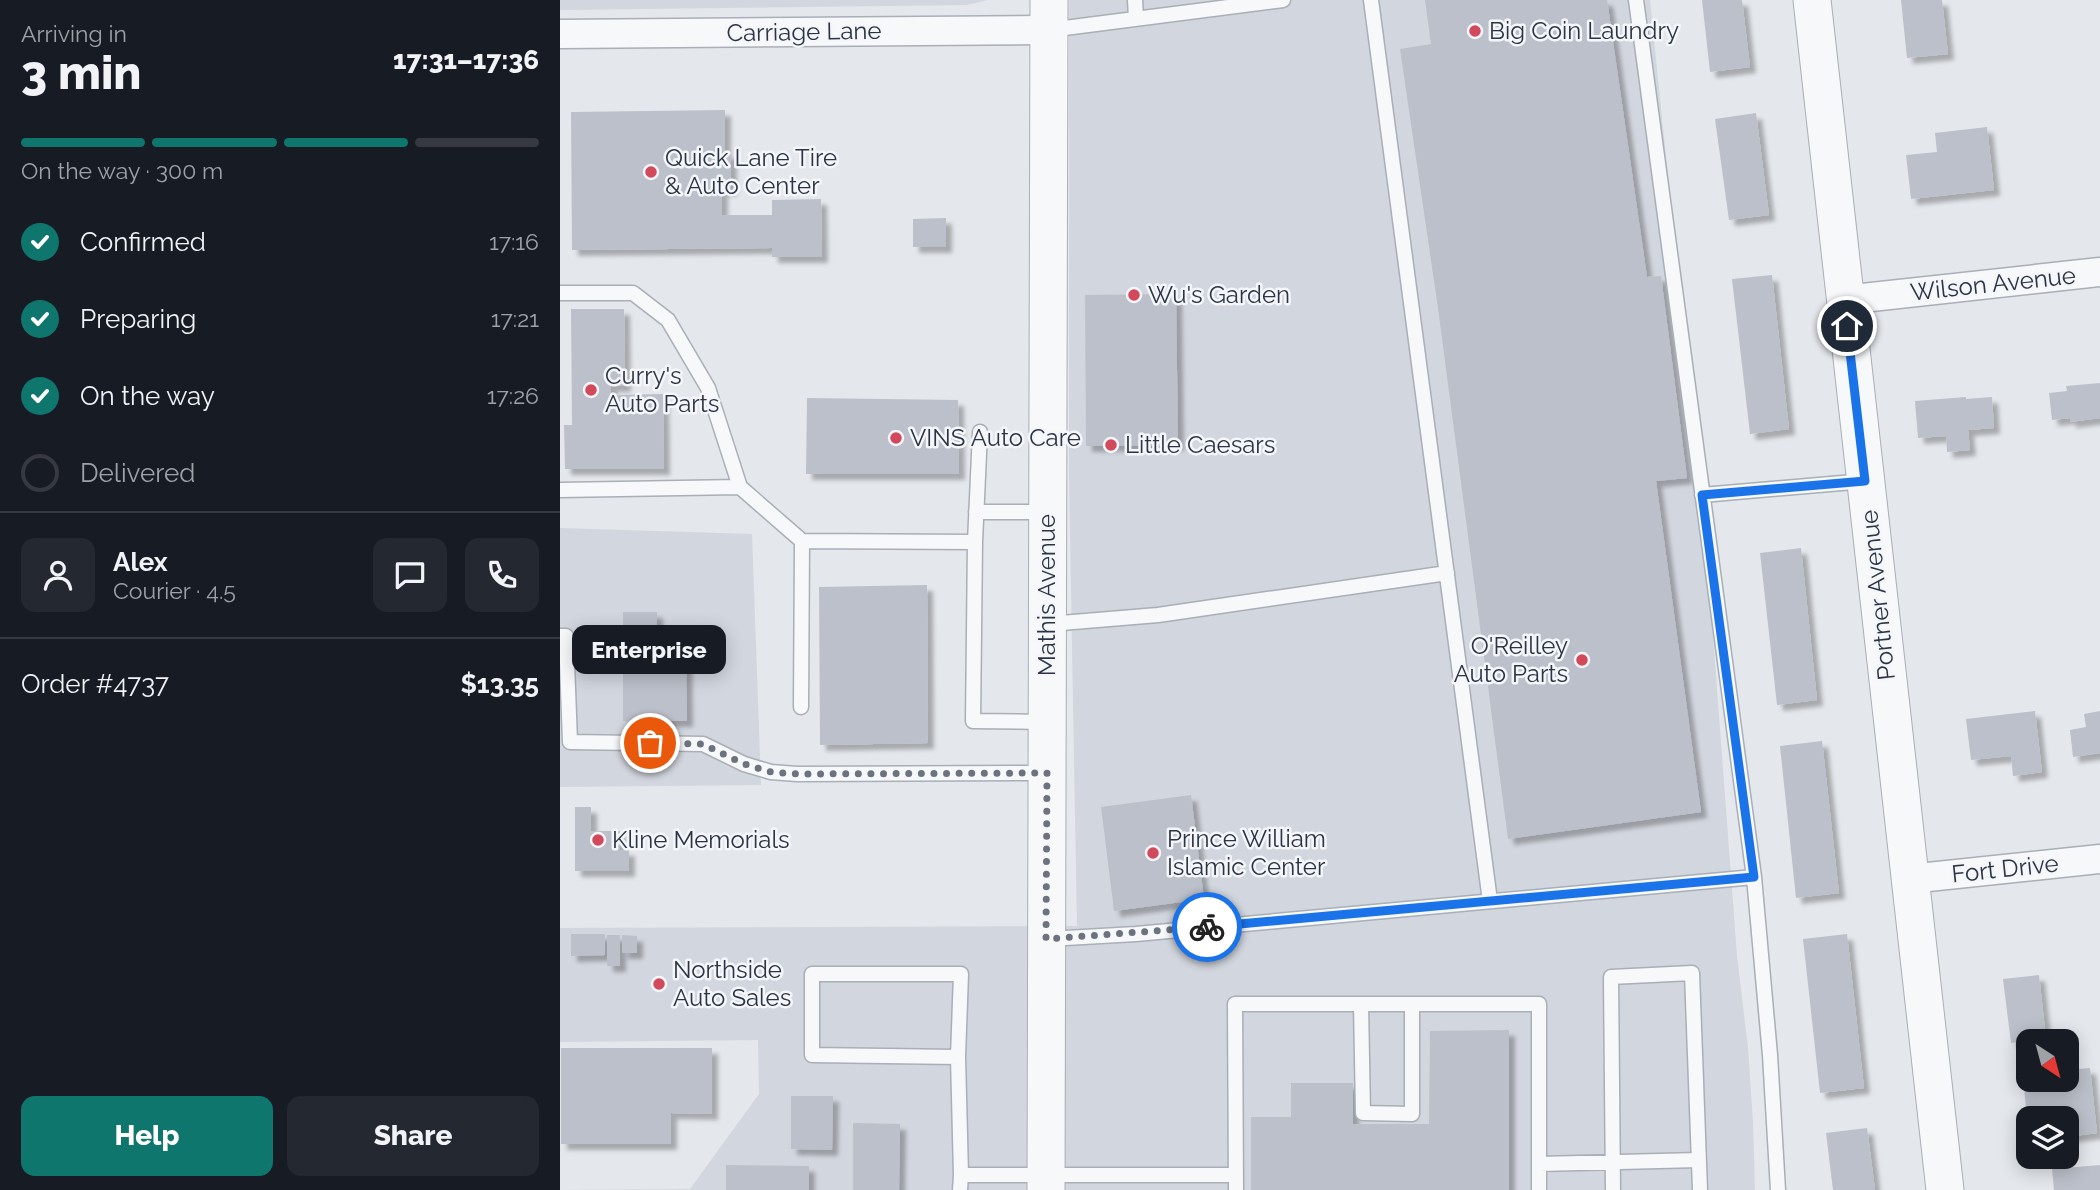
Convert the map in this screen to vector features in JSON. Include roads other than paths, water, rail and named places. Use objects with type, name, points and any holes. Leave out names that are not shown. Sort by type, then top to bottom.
[{"type":"street","name":"Portner Avenue","points":[[1812,0],[1945,1190]]},
{"type":"street","name":"Carriage Lane","points":[[560,34],[1049,15]]},
{"type":"street","name":"Mathis Avenue","points":[[1046,1182],[1049,15]]},
{"type":"street","name":"Wilson Avenue","points":[[1844,300],[2100,272]]},
{"type":"street","name":"Fort Drive","points":[[1909,880],[2100,859]]},
{"type":"lane","points":[[1135,0],[1136,18]]},
{"type":"lane","points":[[1049,15],[1136,18],[1283,0]]},
{"type":"lane","points":[[1371,0],[1490,901]]},
{"type":"lane","points":[[1636,0],[1754,877],[1779,1190]]},
{"type":"lane","points":[[560,293],[633,293],[668,320],[708,388],[740,487],[802,541],[975,542]]},
{"type":"lane","points":[[980,432],[975,542],[973,721],[1047,722]]},
{"type":"lane","points":[[1702,495],[1865,481]]},
{"type":"lane","points":[[560,490],[740,487]]},
{"type":"lane","points":[[976,512],[1048,512]]},
{"type":"lane","points":[[800,707],[802,541]]},
{"type":"lane","points":[[1047,624],[1158,615],[1447,573]]},
{"type":"lane","points":[[560,636],[566,636],[569,741],[703,744],[744,764],[771,772],[797,774],[1047,773]]},
{"type":"lane","points":[[1046,939],[1136,934],[1754,877]]},
{"type":"lane","points":[[1613,1190],[1611,977],[1692,973],[1700,1190]]},
{"type":"lane","points":[[958,1057],[812,1055],[812,974],[961,974],[958,1057],[960,1190]]},
{"type":"lane","points":[[1236,1190],[1235,1004],[1539,1004],[1539,1190]]},
{"type":"lane","points":[[1361,1004],[1363,1113],[1400,1114],[1412,1114],[1412,1004]]},
{"type":"lane","points":[[1539,1164],[1699,1160]]},
{"type":"lane","points":[[961,1175],[1046,1182],[1236,1175]]},
{"type":"place","name":"Big Coin Laundry","points":[[1475,31]]},
{"type":"place","name":"Quick Lane Tire & Auto Center","points":[[651,172]]},
{"type":"place","name":"Wu's Garden","points":[[1134,295]]},
{"type":"place","name":"Curry's Auto Parts","points":[[591,390]]},
{"type":"place","name":"VINS Auto Care","points":[[896,438]]},
{"type":"place","name":"Little Caesars","points":[[1111,445]]},
{"type":"place","name":"O'Reilley Auto Parts","points":[[1582,660]]},
{"type":"place","name":"Enterprise","points":[[650,743]]},
{"type":"place","name":"Kline Memorials","points":[[598,840]]},
{"type":"place","name":"Prince William Islamic Center","points":[[1153,853]]},
{"type":"place","name":"Northside Auto Sales","points":[[659,984]]}]
